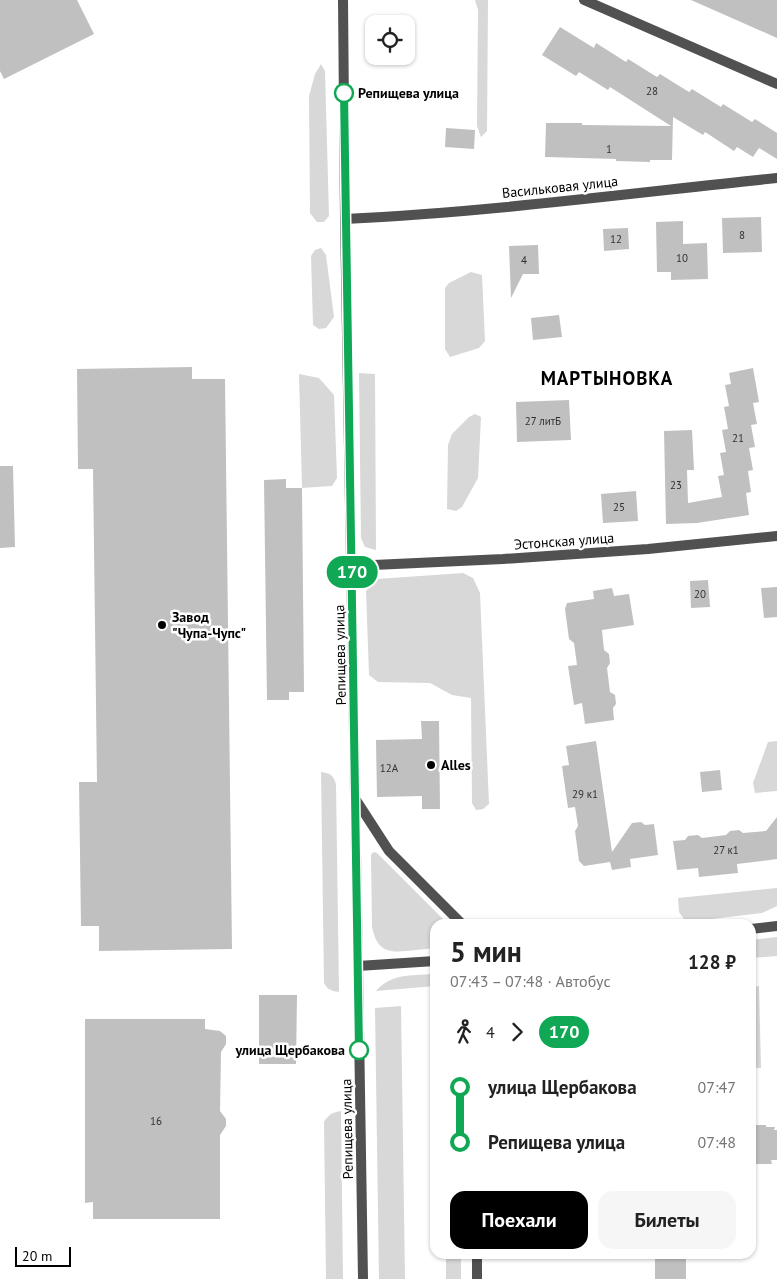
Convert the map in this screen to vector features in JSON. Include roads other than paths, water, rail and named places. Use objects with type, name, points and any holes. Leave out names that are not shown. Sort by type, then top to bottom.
[{"type":"street","name":"Репищева улица","points":[[343,0],[363,1279]]},
{"type":"street","points":[[584,0],[777,84]]},
{"type":"street","name":"Васильковая улица","points":[[345,219],[491,208],[777,178]]},
{"type":"street","name":"Эстонская улица","points":[[352,566],[503,559],[648,549],[777,536]]},
{"type":"street","points":[[356,799],[389,851],[457,919]]},
{"type":"street","points":[[756,928],[777,926]]},
{"type":"street","points":[[358,966],[430,961]]},
{"type":"street","points":[[477,1259],[477,1279]]},
{"type":"place","name":"Репищева улица","points":[[344,93]]},
{"type":"place","name":"Завод \"Чупа-Чупс\"","points":[[162,625]]},
{"type":"place","name":"Alles","points":[[431,765]]},
{"type":"place","name":"улица Щербакова","points":[[359,1050]]},
{"type":"district","name":"МАРТЫНОВКА","points":[[607,378]]}]
